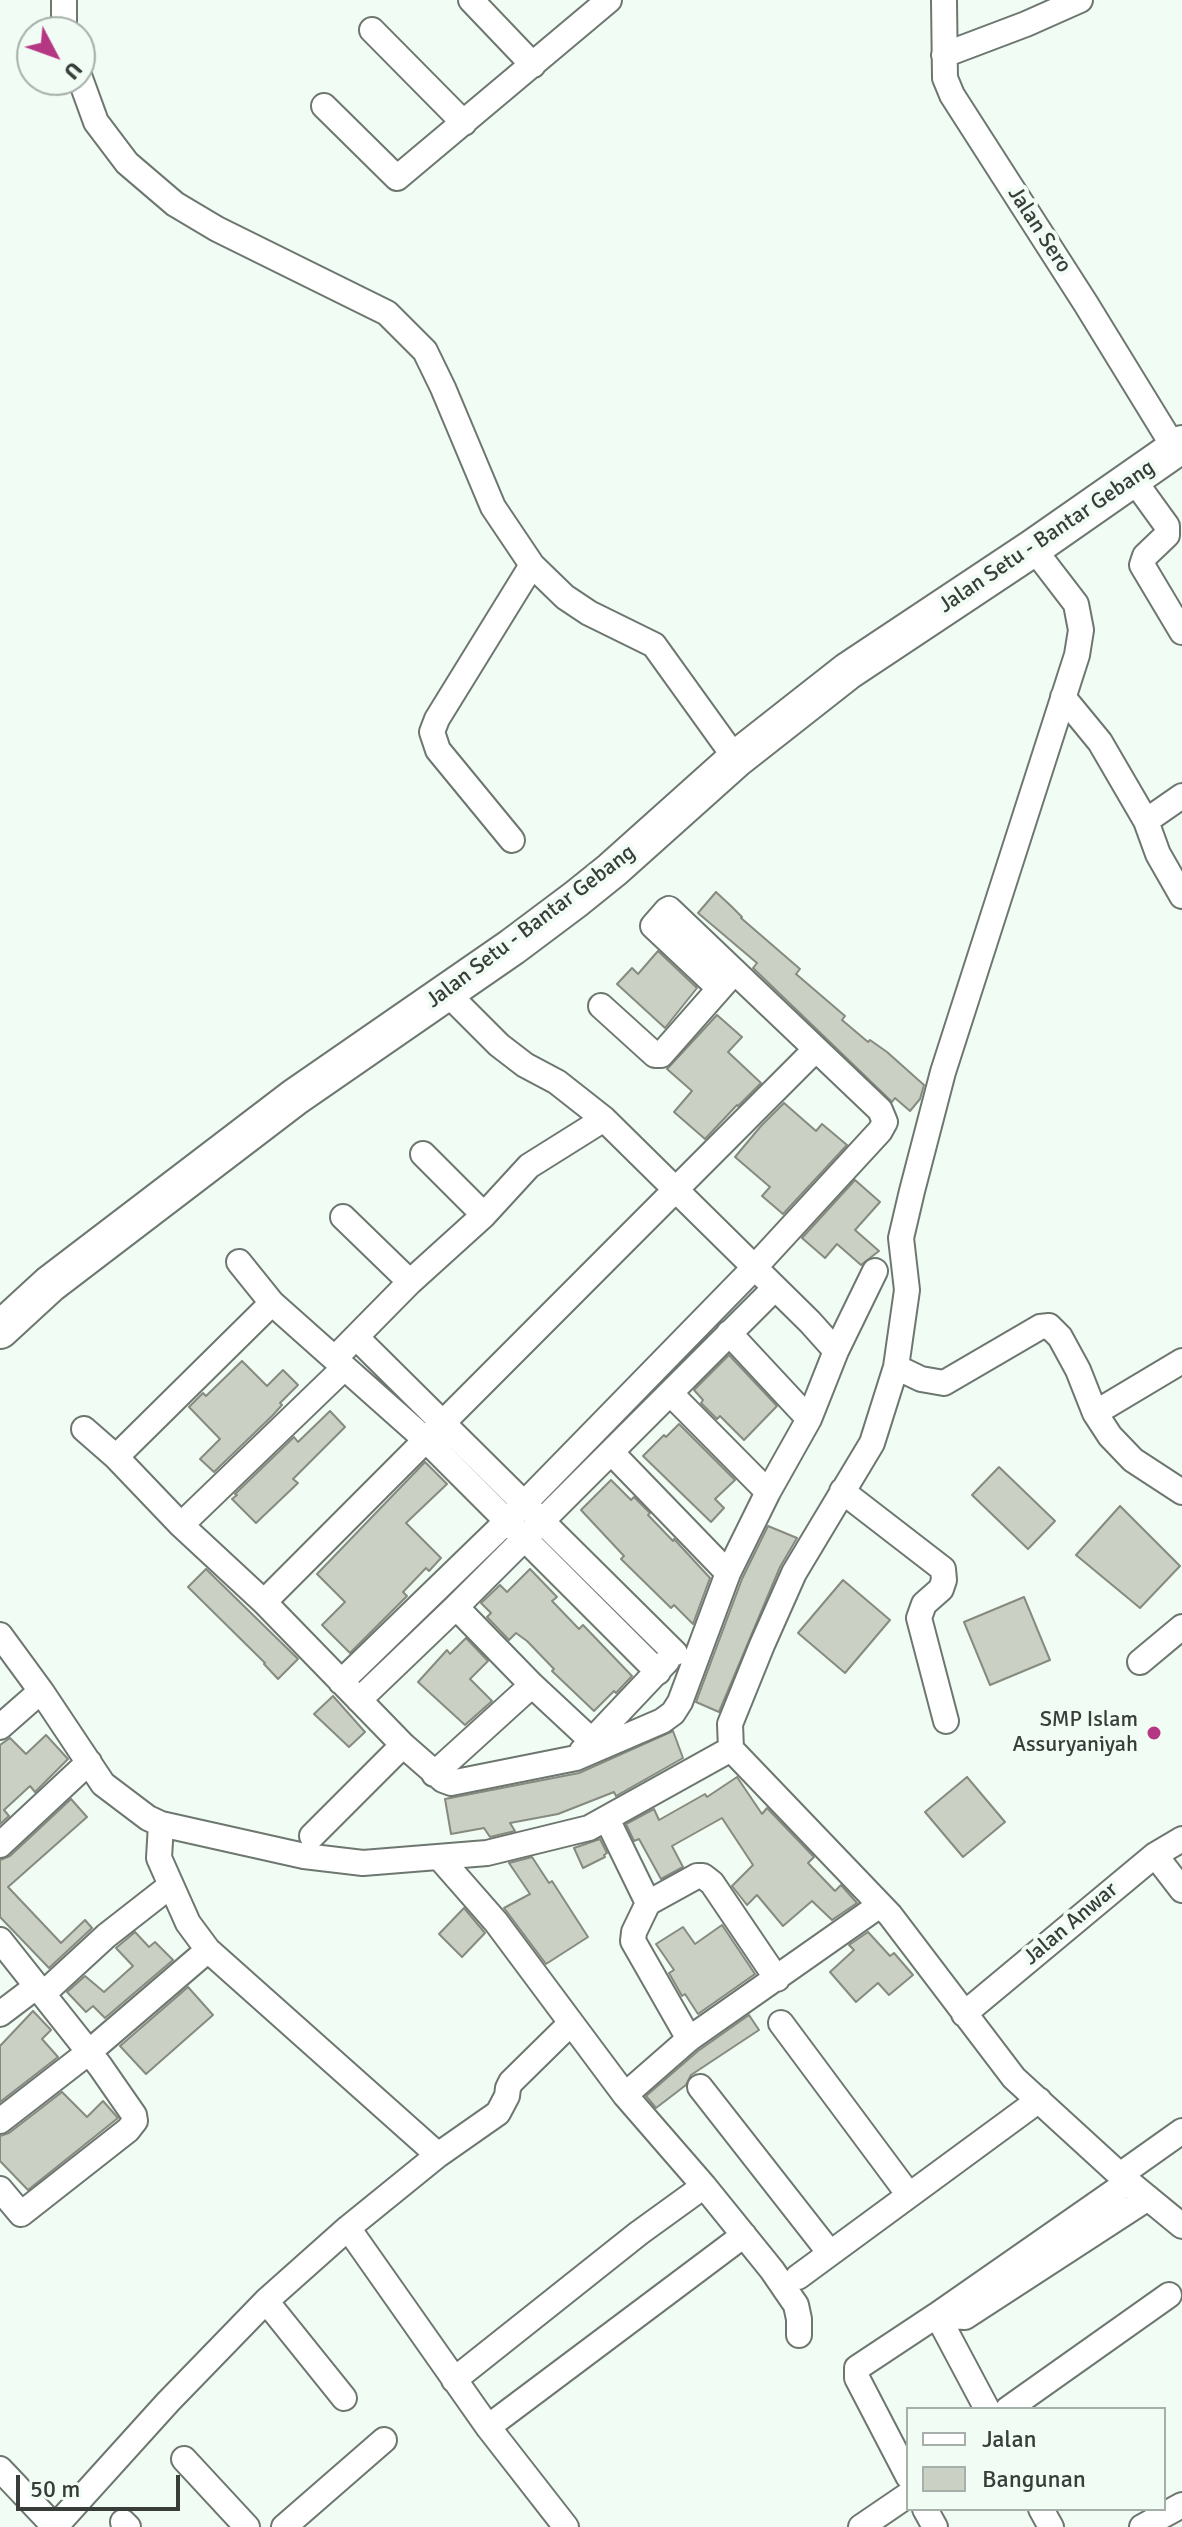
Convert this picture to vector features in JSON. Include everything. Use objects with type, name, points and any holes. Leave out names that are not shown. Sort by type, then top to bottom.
[{"type":"main road","name":"Jalan Setu - Bantar Gebang","points":[[0,1330],[50,1284],[295,1097],[512,947],[600,880],[736,759],[848,671],[1178,447]]},
{"type":"street","points":[[471,0],[533,65]]},
{"type":"street","name":"Jalan Sero","points":[[944,0],[945,78],[952,95],[1178,447]]},
{"type":"street","points":[[944,55],[1080,0]]},
{"type":"street","points":[[324,106],[397,178],[533,65],[599,3]]},
{"type":"street","points":[[372,30],[464,123]]},
{"type":"street","points":[[87,96],[96,122],[127,163],[175,204],[217,229],[387,313],[425,351],[493,507],[532,565],[565,597],[589,613],[654,645],[736,759]]},
{"type":"street","points":[[1133,479],[1167,526],[1167,535],[1145,556],[1142,565],[1182,632]]},
{"type":"street","points":[[1033,548],[1076,604],[1081,630],[1077,655],[943,1072],[901,1238],[907,1290],[896,1367],[872,1443],[794,1573],[730,1724],[731,1749],[890,1915],[1014,2078],[1182,2226]]},
{"type":"street","points":[[512,840],[438,750],[432,732],[532,565]]},
{"type":"street","points":[[1063,697],[1100,742],[1146,821],[1158,854],[1182,896]]},
{"type":"street","points":[[1146,821],[1182,796]]},
{"type":"street","points":[[341,1682],[515,1512],[753,1269],[885,1122],[880,1110],[816,1049],[728,980],[661,1055],[655,1055],[601,1006]]},
{"type":"street","points":[[446,992],[499,1045],[525,1065],[557,1082],[604,1119],[836,1351]]},
{"type":"street","points":[[264,1602],[816,1049]]},
{"type":"street","points":[[181,1525],[339,1364],[356,1337],[410,1282],[484,1215],[529,1166],[604,1119]]},
{"type":"street","points":[[423,1154],[484,1215]]},
{"type":"street","points":[[343,1217],[410,1282]]},
{"type":"street","points":[[239,1262],[272,1303],[339,1364],[515,1512],[658,1672]]},
{"type":"street","points":[[84,1429],[264,1602],[403,1745],[434,1774],[451,1783],[584,1749],[662,1721],[673,1713],[680,1702],[728,1573],[809,1419],[836,1351],[875,1271]]},
{"type":"street","points":[[359,1700],[774,1289]]},
{"type":"street","points":[[116,1457],[272,1303]]},
{"type":"street","points":[[896,1367],[921,1379],[944,1383],[1040,1327],[1049,1326],[1060,1337],[1078,1370],[1095,1413],[1110,1436],[1133,1460],[1182,1492]]},
{"type":"street","points":[[729,1333],[809,1419]]},
{"type":"street","points":[[356,1337],[444,1423],[515,1512]]},
{"type":"street","points":[[1095,1413],[1182,1361]]},
{"type":"street","points":[[670,1393],[768,1492]]},
{"type":"street","points":[[611,1452],[728,1573]]},
{"type":"street","points":[[842,1491],[943,1569],[941,1589],[924,1604],[919,1618],[946,1721]]},
{"type":"street","points":[[533,1530],[675,1653]]},
{"type":"street","points":[[456,1607],[532,1685],[584,1749]]},
{"type":"street","points":[[584,1749],[712,1618]]},
{"type":"street","points":[[1140,1662],[1182,1627]]},
{"type":"street","points":[[0,1635],[103,1784],[148,1818],[161,1824],[304,1856],[363,1863],[487,1853],[589,1828],[731,1749]]},
{"type":"street","points":[[434,1774],[532,1685]]},
{"type":"street","points":[[0,1727],[41,1691]]},
{"type":"street","points":[[312,1836],[403,1745]]},
{"type":"street","points":[[0,1845],[89,1762]]},
{"type":"street","points":[[607,1819],[648,1903]]},
{"type":"street","points":[[161,1824],[159,1858],[188,1923],[208,1950],[438,2155]]},
{"type":"street","name":"Jalan Anwar","points":[[964,2014],[1155,1855],[1182,1839]]},
{"type":"street","points":[[1155,1855],[1182,1890]]},
{"type":"street","points":[[439,1857],[496,1922],[625,2095],[744,2235],[796,2305],[799,2335]]},
{"type":"street","points":[[689,2039],[633,1941],[648,1903],[697,1876],[703,1876],[712,1883],[777,1979]]},
{"type":"street","points":[[0,2014],[40,1990],[170,1886]]},
{"type":"street","points":[[625,2095],[689,2039],[880,1905]]},
{"type":"street","points":[[0,1940],[89,2052],[131,2110],[135,2121],[128,2130],[21,2214],[0,2189]]},
{"type":"street","points":[[0,2121],[89,2052],[208,1950]]},
{"type":"street","points":[[0,2469],[54,2526],[266,2301],[348,2228],[438,2155],[498,2113],[511,2082],[571,2023]]},
{"type":"street","points":[[781,2023],[909,2195]]},
{"type":"street","points":[[700,2087],[830,2253]]},
{"type":"street","points":[[798,2277],[1039,2100]]},
{"type":"street","points":[[906,2472],[857,2378],[857,2368],[937,2315],[1124,2178],[1182,2131]]},
{"type":"street","points":[[454,2380],[639,2233],[704,2186]]},
{"type":"street","points":[[937,2315],[965,2317],[1148,2198]]},
{"type":"street","points":[[348,2228],[488,2427],[566,2527]]},
{"type":"street","points":[[488,2427],[744,2235]]},
{"type":"street","points":[[1011,2407],[1169,2295]]},
{"type":"street","points":[[266,2301],[344,2398]]},
{"type":"street","points":[[937,2315],[986,2407]]},
{"type":"street","points":[[284,2527],[384,2440]]},
{"type":"street","points":[[184,2459],[247,2527]]},
{"type":"street","points":[[861,2527],[906,2496]]},
{"type":"street","points":[[1142,2527],[1182,2505]]},
{"type":"building","points":[[716,892],[800,969],[796,974],[845,1016],[842,1020],[868,1042],[870,1040],[887,1052],[924,1085],[920,1099],[910,1111],[895,1098],[892,1102],[753,968],[757,963],[698,913]]},
{"type":"building","points":[[658,951],[697,988],[665,1028],[617,984],[632,968],[638,974]]},
{"type":"building","points":[[717,1015],[742,1037],[728,1052],[761,1083],[705,1139],[674,1112],[692,1091],[667,1069]]},
{"type":"building","points":[[784,1103],[816,1131],[822,1124],[847,1145],[783,1214],[762,1196],[770,1187],[735,1157]]},
{"type":"building","points":[[855,1180],[880,1202],[855,1230],[879,1251],[861,1265],[837,1244],[825,1258],[802,1238]]},
{"type":"building","points":[[729,1355],[777,1406],[744,1440],[720,1416],[717,1419],[701,1403],[703,1400],[694,1390]]},
{"type":"building","points":[[242,1361],[267,1386],[283,1370],[298,1385],[272,1416],[214,1472],[200,1459],[220,1439],[189,1407],[203,1393],[206,1396]]},
{"type":"building","points":[[330,1411],[345,1427],[293,1479],[298,1483],[256,1523],[232,1499],[235,1494],[294,1437],[298,1442]]},
{"type":"building","points":[[679,1424],[735,1480],[715,1499],[724,1508],[711,1522],[643,1456]]},
{"type":"building","points":[[425,1462],[447,1484],[406,1523],[441,1558],[429,1571],[426,1568],[403,1592],[407,1596],[350,1653],[322,1625],[345,1602],[317,1574]]},
{"type":"building","points":[[999,1467],[1055,1521],[1028,1549],[972,1495]]},
{"type":"building","points":[[611,1480],[631,1500],[634,1497],[710,1578],[693,1624],[674,1605],[671,1608],[621,1559],[624,1556],[581,1510]]},
{"type":"building","points":[[1120,1506],[1180,1566],[1140,1608],[1076,1555]]},
{"type":"building","points":[[768,1526],[797,1538],[780,1567],[719,1712],[696,1702],[742,1579]]},
{"type":"building","points":[[206,1569],[298,1659],[278,1679],[188,1587]]},
{"type":"building","points":[[530,1569],[557,1597],[552,1601],[579,1629],[583,1625],[632,1676],[594,1711],[552,1671],[554,1669],[527,1641],[516,1633],[509,1640],[487,1617],[491,1613],[481,1603],[500,1585],[507,1592]]},
{"type":"building","points":[[843,1580],[890,1620],[845,1673],[798,1633]]},
{"type":"building","points":[[1024,1597],[1050,1660],[990,1685],[964,1622]]},
{"type":"building","points":[[466,1638],[488,1661],[470,1679],[492,1701],[465,1725],[418,1682],[447,1650],[450,1654]]},
{"type":"building","points":[[333,1696],[365,1732],[349,1747],[314,1714]]},
{"type":"building","points":[[673,1731],[683,1758],[616,1796],[614,1792],[558,1814],[510,1823],[515,1831],[490,1837],[484,1828],[451,1834],[445,1799],[579,1773]]},
{"type":"building","points":[[46,1735],[68,1759],[35,1792],[30,1786],[4,1810],[9,1816],[0,1824],[0,1745],[10,1738],[26,1754]]},
{"type":"building","points":[[737,1777],[762,1814],[767,1808],[814,1857],[808,1863],[835,1891],[841,1885],[857,1903],[832,1920],[812,1901],[783,1926],[757,1895],[747,1905],[732,1886],[753,1865],[722,1818],[672,1846],[683,1867],[661,1879],[639,1839],[634,1841],[626,1824],[654,1809],[659,1820],[705,1794],[707,1797]]},
{"type":"building","points":[[967,1777],[1005,1822],[963,1857],[925,1812]]},
{"type":"building","points":[[71,1799],[87,1817],[8,1887],[61,1943],[85,1920],[92,1928],[49,1968],[0,1917],[0,1860],[10,1856]]},
{"type":"building","points":[[600,1839],[607,1853],[605,1857],[583,1868],[574,1848]]},
{"type":"building","points":[[532,1857],[549,1883],[552,1881],[588,1937],[546,1964],[504,1908],[530,1894],[509,1863]]},
{"type":"building","points":[[464,1908],[485,1933],[462,1957],[439,1934]]},
{"type":"building","points":[[722,1925],[755,1974],[698,2014],[685,1994],[682,1996],[669,1973],[674,1970],[656,1944],[683,1927],[695,1944]]},
{"type":"building","points":[[135,1932],[149,1947],[155,1942],[173,1960],[105,2018],[93,2006],[86,2012],[67,1992],[85,1976],[104,1992],[133,1966],[116,1948]]},
{"type":"building","points":[[868,1932],[890,1956],[894,1953],[913,1975],[889,1995],[878,1983],[856,2002],[830,1972],[854,1950],[849,1945]]},
{"type":"building","points":[[188,1987],[213,2015],[146,2074],[120,2046]]},
{"type":"building","points":[[33,2011],[51,2030],[42,2039],[58,2057],[0,2102],[0,2046]]},
{"type":"building","points":[[749,2015],[759,2030],[691,2075],[686,2085],[656,2108],[646,2096],[698,2051]]},
{"type":"building","points":[[62,2092],[87,2117],[103,2101],[118,2118],[28,2190],[0,2161],[0,2136],[9,2133]]},
{"type":"place","name":"SMP Islam Assuryaniyah","points":[[1154,1733]]}]
